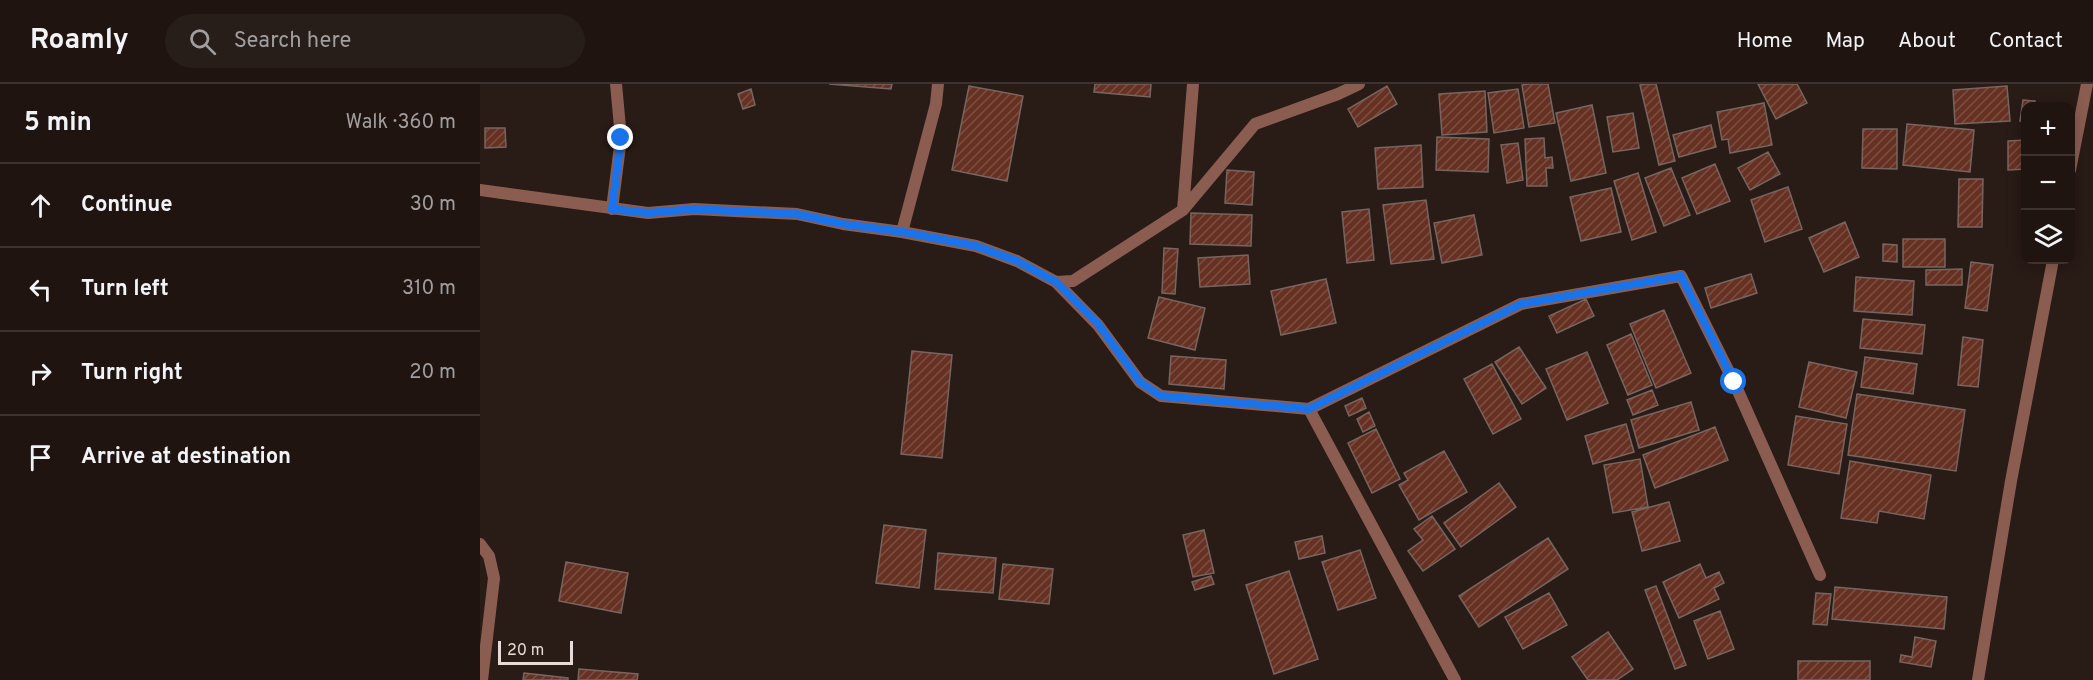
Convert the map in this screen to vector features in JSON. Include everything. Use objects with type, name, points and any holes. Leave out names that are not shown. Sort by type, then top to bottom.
[{"type":"street","points":[[612,209],[621,138],[616,84]]},
{"type":"street","points":[[903,232],[936,104],[938,84]]},
{"type":"street","points":[[1183,210],[1193,84]]},
{"type":"street","points":[[1056,282],[1073,281],[1183,210],[1255,124],[1359,84]]},
{"type":"street","points":[[2073,156],[2087,84]]},
{"type":"street","points":[[480,190],[648,213],[694,209],[797,214],[976,246],[1017,261],[1056,282],[1098,324],[1140,382],[1161,396],[1309,409],[1521,304],[1681,276],[1734,382],[1820,575]]},
{"type":"street","points":[[1978,680],[2011,481],[2052,264]]},
{"type":"street","points":[[1309,409],[1455,680]]},
{"type":"street","points":[[480,544],[489,556],[494,578],[482,680]]},
{"type":"building","points":[[829,84],[892,84],[891,89]]},
{"type":"building","points":[[1095,84],[1151,84],[1150,97],[1094,92]]},
{"type":"building","points":[[1548,84],[1555,123],[1529,127],[1522,85]]},
{"type":"building","points":[[1656,84],[1675,161],[1659,165],[1640,85]]},
{"type":"building","points":[[1758,84],[1797,84],[1807,103],[1776,119]]},
{"type":"building","points":[[969,86],[1023,96],[1007,181],[952,170]]},
{"type":"building","points":[[1387,86],[1397,104],[1358,127],[1348,109]]},
{"type":"building","points":[[2007,86],[2010,121],[1955,124],[1953,90]]},
{"type":"building","points":[[751,89],[755,105],[743,109],[738,94]]},
{"type":"building","points":[[1518,89],[1524,128],[1494,133],[1488,93]]},
{"type":"building","points":[[1485,91],[1487,132],[1442,135],[1439,94]]},
{"type":"building","points":[[1764,103],[1772,145],[1730,153],[1728,139],[1722,140],[1717,112]]},
{"type":"building","points":[[1592,105],[1606,173],[1571,181],[1556,113]]},
{"type":"building","points":[[1633,113],[1639,148],[1613,152],[1607,117]]},
{"type":"building","points":[[1907,124],[1974,130],[1970,172],[1903,165]]},
{"type":"building","points":[[1711,125],[1716,147],[1679,157],[1673,135]]},
{"type":"building","points":[[485,128],[505,128],[506,147],[485,148]]},
{"type":"building","points":[[1863,129],[1897,129],[1897,169],[1862,168]]},
{"type":"building","points":[[1437,137],[1489,139],[1488,172],[1436,170]]},
{"type":"building","points":[[1544,138],[1545,158],[1552,157],[1553,168],[1546,168],[1547,186],[1527,186],[1525,139]]},
{"type":"building","points":[[2021,140],[2021,169],[2008,170],[2008,141]]},
{"type":"building","points":[[1518,143],[1523,180],[1507,183],[1501,145]]},
{"type":"building","points":[[1421,145],[1423,187],[1378,189],[1375,148]]},
{"type":"building","points":[[1768,152],[1780,174],[1750,190],[1738,168]]},
{"type":"building","points":[[1715,164],[1730,201],[1697,214],[1682,178]]},
{"type":"building","points":[[1671,168],[1690,215],[1664,226],[1645,178]]},
{"type":"building","points":[[1227,170],[1254,172],[1252,205],[1225,203]]},
{"type":"building","points":[[1638,173],[1656,232],[1632,240],[1614,181]]},
{"type":"building","points":[[1959,179],[1983,179],[1982,227],[1958,227]]},
{"type":"building","points":[[1788,187],[1802,229],[1765,242],[1751,200]]},
{"type":"building","points":[[1611,188],[1621,232],[1581,241],[1570,197]]},
{"type":"building","points":[[1426,200],[1434,259],[1391,264],[1383,205]]},
{"type":"building","points":[[1369,209],[1374,260],[1347,263],[1342,212]]},
{"type":"building","points":[[1191,213],[1252,215],[1251,246],[1190,244]]},
{"type":"building","points":[[1474,215],[1482,255],[1442,263],[1434,223]]},
{"type":"building","points":[[1845,222],[1859,257],[1824,272],[1809,238]]},
{"type":"building","points":[[1903,239],[1945,239],[1945,267],[1903,267]]},
{"type":"building","points":[[1883,244],[1897,245],[1897,262],[1883,261]]},
{"type":"building","points":[[1164,248],[1178,249],[1175,294],[1162,293]]},
{"type":"building","points":[[1248,255],[1250,284],[1200,287],[1198,258]]},
{"type":"building","points":[[1971,262],[1993,265],[1987,311],[1965,308]]},
{"type":"building","points":[[1962,269],[1962,285],[1926,285],[1926,270]]},
{"type":"building","points":[[1751,274],[1757,293],[1711,308],[1705,288]]},
{"type":"building","points":[[1856,277],[1914,281],[1912,315],[1854,311]]},
{"type":"building","points":[[1326,279],[1336,323],[1281,335],[1271,291]]},
{"type":"building","points":[[1159,297],[1205,308],[1195,350],[1148,338]]},
{"type":"building","points":[[1586,299],[1594,316],[1557,333],[1549,316]]},
{"type":"building","points":[[1664,310],[1691,373],[1656,388],[1630,324]]},
{"type":"building","points":[[1863,319],[1925,325],[1922,354],[1860,348]]},
{"type":"building","points":[[1631,334],[1652,385],[1628,395],[1607,345]]},
{"type":"building","points":[[1963,337],[1983,340],[1978,387],[1958,385]]},
{"type":"building","points":[[1519,347],[1546,388],[1522,404],[1495,362]]},
{"type":"building","points":[[912,351],[952,355],[942,458],[901,454]]},
{"type":"building","points":[[1587,352],[1608,403],[1567,420],[1546,369]]},
{"type":"building","points":[[1171,356],[1226,360],[1224,389],[1169,384]]},
{"type":"building","points":[[1865,357],[1917,364],[1913,394],[1861,387]]},
{"type":"building","points":[[1809,362],[1857,372],[1846,418],[1799,407]]},
{"type":"building","points":[[1492,364],[1521,419],[1493,434],[1464,379]]},
{"type":"building","points":[[1652,390],[1658,405],[1633,415],[1627,400]]},
{"type":"building","points":[[1857,394],[1965,410],[1956,471],[1848,455]]},
{"type":"building","points":[[1362,398],[1366,408],[1349,416],[1345,406]]},
{"type":"building","points":[[1691,402],[1699,430],[1639,448],[1631,420]]},
{"type":"building","points":[[1369,412],[1375,426],[1363,432],[1357,419]]},
{"type":"building","points":[[1796,416],[1847,424],[1839,474],[1788,465]]},
{"type":"building","points":[[1626,424],[1634,452],[1593,464],[1585,436]]},
{"type":"building","points":[[1715,427],[1728,460],[1655,488],[1643,455]]},
{"type":"building","points":[[1376,429],[1400,479],[1372,493],[1348,443]]},
{"type":"building","points":[[1444,451],[1467,492],[1419,520],[1399,485],[1408,480],[1404,473]]},
{"type":"building","points":[[1640,459],[1648,507],[1613,513],[1604,465]]},
{"type":"building","points":[[1850,461],[1931,475],[1924,519],[1879,511],[1877,523],[1841,518]]},
{"type":"building","points":[[1499,483],[1516,507],[1461,547],[1444,523]]},
{"type":"building","points":[[1669,502],[1680,541],[1642,551],[1632,512]]},
{"type":"building","points":[[1432,516],[1455,549],[1423,571],[1408,551],[1423,540],[1414,529]]},
{"type":"building","points":[[884,525],[926,530],[919,588],[876,583]]},
{"type":"building","points":[[1204,530],[1214,573],[1193,577],[1183,535]]},
{"type":"building","points":[[1322,536],[1325,553],[1299,559],[1295,542]]},
{"type":"building","points":[[1548,538],[1568,569],[1479,627],[1459,596]]},
{"type":"building","points":[[1360,550],[1376,598],[1338,610],[1322,562]]},
{"type":"building","points":[[938,553],[996,558],[993,593],[935,589]]},
{"type":"building","points":[[566,562],[628,573],[621,613],[559,601]]},
{"type":"building","points":[[1003,564],[1053,569],[1049,604],[999,599]]},
{"type":"building","points":[[1700,564],[1706,578],[1719,572],[1724,583],[1714,588],[1719,599],[1679,618],[1663,582]]},
{"type":"building","points":[[1289,571],[1318,659],[1274,674],[1246,585]]},
{"type":"building","points":[[1211,576],[1214,584],[1195,590],[1192,582]]},
{"type":"building","points":[[1656,586],[1686,665],[1675,669],[1645,590]]},
{"type":"building","points":[[1835,587],[1947,597],[1944,629],[1832,619]]},
{"type":"building","points":[[1549,593],[1567,625],[1523,649],[1505,617]]},
{"type":"building","points":[[1816,593],[1831,594],[1827,625],[1813,624]]},
{"type":"building","points":[[1720,611],[1734,649],[1708,659],[1694,621]]},
{"type":"building","points":[[1608,632],[1633,669],[1617,680],[1588,680],[1572,657]]},
{"type":"building","points":[[1915,637],[1936,641],[1931,667],[1900,662],[1901,655],[1912,657]]},
{"type":"building","points":[[1798,661],[1870,661],[1870,680],[1798,680]]},
{"type":"building","points":[[579,669],[638,674],[637,680],[578,680]]},
{"type":"building","points":[[524,673],[568,678],[568,680],[523,680]]},
{"type":"route","points":[[621,138],[612,209],[648,213],[694,209],[797,214],[976,246],[1017,261],[1056,282],[1098,324],[1140,382],[1161,396],[1309,409],[1521,304],[1681,276],[1734,382]]}]
